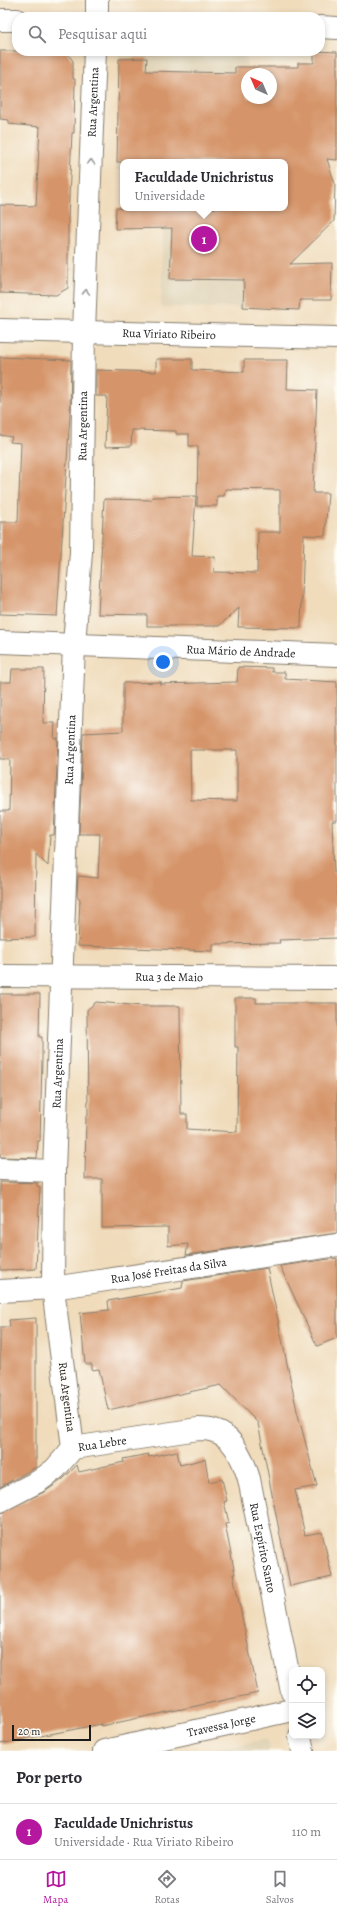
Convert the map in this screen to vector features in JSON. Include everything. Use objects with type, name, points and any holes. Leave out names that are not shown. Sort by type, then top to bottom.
[{"type":"street","points":[[96,12],[97,0]]},
{"type":"street","points":[[0,20],[12,20]]},
{"type":"street","points":[[325,27],[337,28]]},
{"type":"street","name":"Rua Argentina","points":[[73,1448],[53,1288],[54,1171],[60,976],[74,645],[81,552],[84,331],[95,56]]},
{"type":"street","name":"Rua Viriato Ribeiro","points":[[0,330],[337,338]]},
{"type":"street","name":"Rua Mário de Andrade","points":[[0,642],[337,655]]},
{"type":"street","name":"Rua 3 de Maio","points":[[0,976],[337,978]]},
{"type":"street","points":[[0,1169],[54,1171]]},
{"type":"street","name":"Rua José Freitas da Silva","points":[[0,1291],[53,1288],[337,1245]]},
{"type":"street","name":"Rua Lebre","points":[[0,1501],[39,1481],[55,1469],[73,1448],[198,1429]]},
{"type":"street","name":"Rua Espírito Santo","points":[[198,1429],[215,1431],[228,1439],[244,1461],[249,1479],[289,1677]]},
{"type":"street","name":"Travessa Jorge","points":[[104,1751],[289,1711]]},
{"type":"street","points":[[301,1739],[303,1751]]},
{"type":"shaded area","points":[[119,56],[247,56],[247,68],[241,68],[241,104],[246,104],[245,159],[120,159],[120,170],[116,170]]},
{"type":"shaded area","points":[[163,211],[245,211],[244,308],[161,307]]},
{"type":"shaded area","points":[[267,1739],[270,1751],[202,1751]]},
{"type":"building","points":[[0,51],[12,51],[12,56],[70,56],[73,61],[73,79],[75,79],[74,133],[72,133],[68,219],[68,288],[56,295],[0,293],[0,205],[36,206],[40,127],[9,124],[9,120],[0,119]]},
{"type":"building","points":[[325,51],[337,52],[337,160],[327,159],[335,184],[334,221],[290,264],[332,263],[331,300],[300,300],[299,310],[243,307],[244,280],[170,279],[172,228],[115,229],[116,208],[120,208],[120,211],[288,211],[288,159],[120,159],[120,162],[117,162],[119,59],[147,58],[146,71],[235,73],[235,67],[298,67],[298,63],[314,63],[314,56],[325,56]]},
{"type":"building","points":[[0,357],[71,360],[70,414],[57,616],[0,614],[0,522],[18,522],[21,443],[10,442],[12,437],[0,435]]},
{"type":"building","points":[[156,359],[192,359],[192,370],[244,372],[244,360],[288,360],[287,389],[317,390],[313,493],[328,493],[325,536],[304,535],[301,628],[238,627],[239,608],[219,626],[147,626],[147,615],[98,614],[104,499],[151,500],[152,497],[196,496],[192,556],[215,557],[214,572],[257,573],[258,532],[280,532],[280,490],[225,489],[224,496],[217,496],[217,506],[197,506],[198,446],[189,446],[189,434],[176,434],[176,431],[132,430],[131,446],[105,447],[107,396],[96,396],[96,370],[156,372]]},
{"type":"building","points":[[238,667],[272,668],[272,672],[285,672],[285,679],[337,682],[337,821],[332,821],[334,873],[337,873],[337,938],[279,940],[280,943],[213,944],[213,951],[78,946],[80,899],[77,896],[78,876],[98,878],[100,834],[79,834],[83,733],[123,731],[123,683],[162,682],[159,684],[237,682]],"holes":[[[190,750],[237,750],[237,801],[191,800]]]},
{"type":"building","points":[[12,669],[44,669],[43,723],[55,723],[54,739],[58,738],[54,835],[50,835],[48,866],[36,854],[35,937],[0,938],[0,811],[9,811],[10,759],[0,759],[0,682],[11,682]]},
{"type":"building","points":[[0,994],[40,994],[39,1037],[42,1037],[42,1059],[40,1141],[38,1141],[37,1158],[0,1157]]},
{"type":"building","points":[[235,998],[256,998],[256,1003],[337,1003],[337,1233],[186,1255],[188,1244],[168,1246],[168,1227],[102,1228],[102,1179],[85,1179],[86,1116],[88,1116],[87,1010],[96,1002],[142,1006],[180,1006],[181,1114],[187,1114],[187,1129],[237,1132],[238,1047],[235,1047]]},
{"type":"building","points":[[0,1182],[37,1183],[37,1186],[40,1187],[36,1269],[0,1270]]},
{"type":"building","points":[[337,1258],[337,1338],[317,1346],[280,1266]]},
{"type":"building","points":[[267,1268],[297,1411],[317,1486],[295,1490],[305,1535],[322,1532],[332,1577],[290,1586],[258,1423],[221,1385],[108,1410],[99,1369],[92,1370],[92,1364],[85,1364],[80,1313],[109,1310],[108,1301],[182,1288],[183,1281]]},
{"type":"building","points":[[36,1318],[36,1467],[0,1487],[0,1327],[10,1327],[9,1320]]},
{"type":"building","points":[[177,1451],[180,1465],[205,1459],[209,1482],[222,1479],[227,1501],[224,1502],[229,1523],[225,1524],[235,1574],[233,1574],[258,1693],[101,1726],[101,1724],[0,1744],[0,1513],[46,1491],[63,1479],[77,1465],[79,1472],[124,1462],[123,1459],[148,1454],[149,1457]]},
{"type":"place","name":"Faculdade Unichristus","points":[[204,239]]}]
